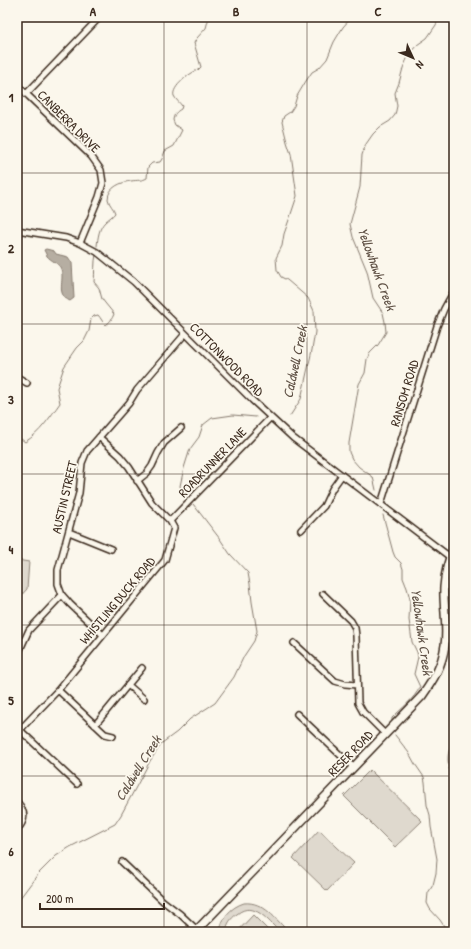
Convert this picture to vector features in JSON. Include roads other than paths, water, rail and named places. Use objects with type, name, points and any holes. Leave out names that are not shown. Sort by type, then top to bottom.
[{"type":"main road","name":"RESER ROAD","points":[[197,931],[422,696],[437,672],[443,655],[446,631],[444,588],[446,572],[452,558],[454,548]]},
{"type":"street","points":[[26,94],[97,20],[98,17]]},
{"type":"street","name":"CANBERRA DRIVE","points":[[17,85],[91,156],[100,170],[103,183],[99,197],[80,243]]},
{"type":"street","name":"COTTONWOOD ROAD","points":[[17,230],[66,238],[80,243],[97,252],[134,282],[270,418],[293,438],[452,558]]},
{"type":"street","name":"RANSOM ROAD","points":[[382,504],[437,326],[454,291]]},
{"type":"street","name":"AUSTIN STREET","points":[[62,595],[58,584],[58,570],[79,493],[82,463],[87,451],[128,403],[136,390],[185,334]]},
{"type":"street","points":[[17,377],[27,383]]},
{"type":"street","name":"ROADRUNNER LANE","points":[[170,522],[270,418]]},
{"type":"street","points":[[137,481],[147,473],[152,466],[164,443],[181,428]]},
{"type":"street","points":[[99,437],[120,456],[152,504],[170,522]]},
{"type":"street","points":[[301,530],[324,506],[332,489],[342,475]]},
{"type":"street","name":"WHISTLING DUCK ROAD","points":[[18,732],[58,690],[165,560],[174,528],[170,522]]},
{"type":"street","points":[[69,532],[111,549]]},
{"type":"street","points":[[323,594],[351,621],[355,628],[358,703],[363,712],[385,734]]},
{"type":"street","points":[[17,656],[28,630],[62,595],[103,635]]},
{"type":"street","points":[[294,643],[335,681],[357,685]]},
{"type":"street","points":[[95,725],[142,668]]},
{"type":"street","points":[[128,685],[144,699]]},
{"type":"street","points":[[58,690],[105,734],[113,736]]},
{"type":"street","points":[[297,714],[353,767]]},
{"type":"street","points":[[18,732],[77,784]]},
{"type":"street","points":[[17,802],[22,807],[24,816],[22,823],[17,830]]},
{"type":"street","points":[[122,862],[197,931]]},
{"type":"waterway","points":[[97,246],[101,227],[115,213],[108,199],[110,191],[116,186],[124,183],[147,178],[148,167],[152,163],[160,162],[165,151],[174,146],[182,130],[175,125],[173,120],[182,106],[174,96],[174,92],[182,80],[201,67],[194,43],[206,28],[209,17]]},
{"type":"waterway","name":"Caldwell Creek","points":[[290,416],[301,399],[315,332],[314,311],[308,298],[287,280],[281,277],[277,270],[276,258],[282,246],[284,234],[297,196],[291,154],[282,122],[284,116],[290,112],[294,106],[297,96],[306,81],[312,72],[319,68],[327,59],[334,42],[343,27],[352,17]]},
{"type":"waterway","name":"Yellowhawk Creek","points":[[376,490],[373,477],[359,467],[352,459],[349,452],[349,443],[359,384],[365,373],[367,359],[386,332],[383,313],[373,298],[367,271],[353,237],[350,224],[360,187],[362,155],[366,144],[373,134],[380,127],[390,121],[395,115],[397,106],[395,93],[409,54],[417,45],[427,38],[436,25],[439,17]]},
{"type":"waterway","points":[[17,436],[25,442],[44,424],[60,403],[57,388],[64,367],[77,348],[84,341],[89,331],[91,319],[98,315],[106,325],[110,322],[114,314],[102,299],[99,288],[94,282],[96,254]]},
{"type":"waterway","name":"Caldwell Creek","points":[[187,497],[180,486],[190,449],[199,437],[203,425],[212,418],[233,415],[256,417]]},
{"type":"waterway","name":"Caldwell Creek","points":[[17,902],[38,874],[56,856],[70,847],[115,824],[150,761],[162,743],[177,732],[190,719],[215,703],[234,677],[244,656],[254,641],[257,631],[248,573],[230,554],[193,504]]},
{"type":"waterway","name":"Yellowhawk Creek","points":[[383,515],[393,552],[395,557],[401,563],[403,569],[403,578],[410,599],[409,620],[412,642],[418,657],[414,674],[420,687],[411,699],[392,718],[392,722]]},
{"type":"waterway","name":"Yellowhawk Creek","points":[[395,735],[409,753],[424,777],[427,805],[437,859],[436,873],[433,885],[428,893],[427,903],[448,932]]}]
